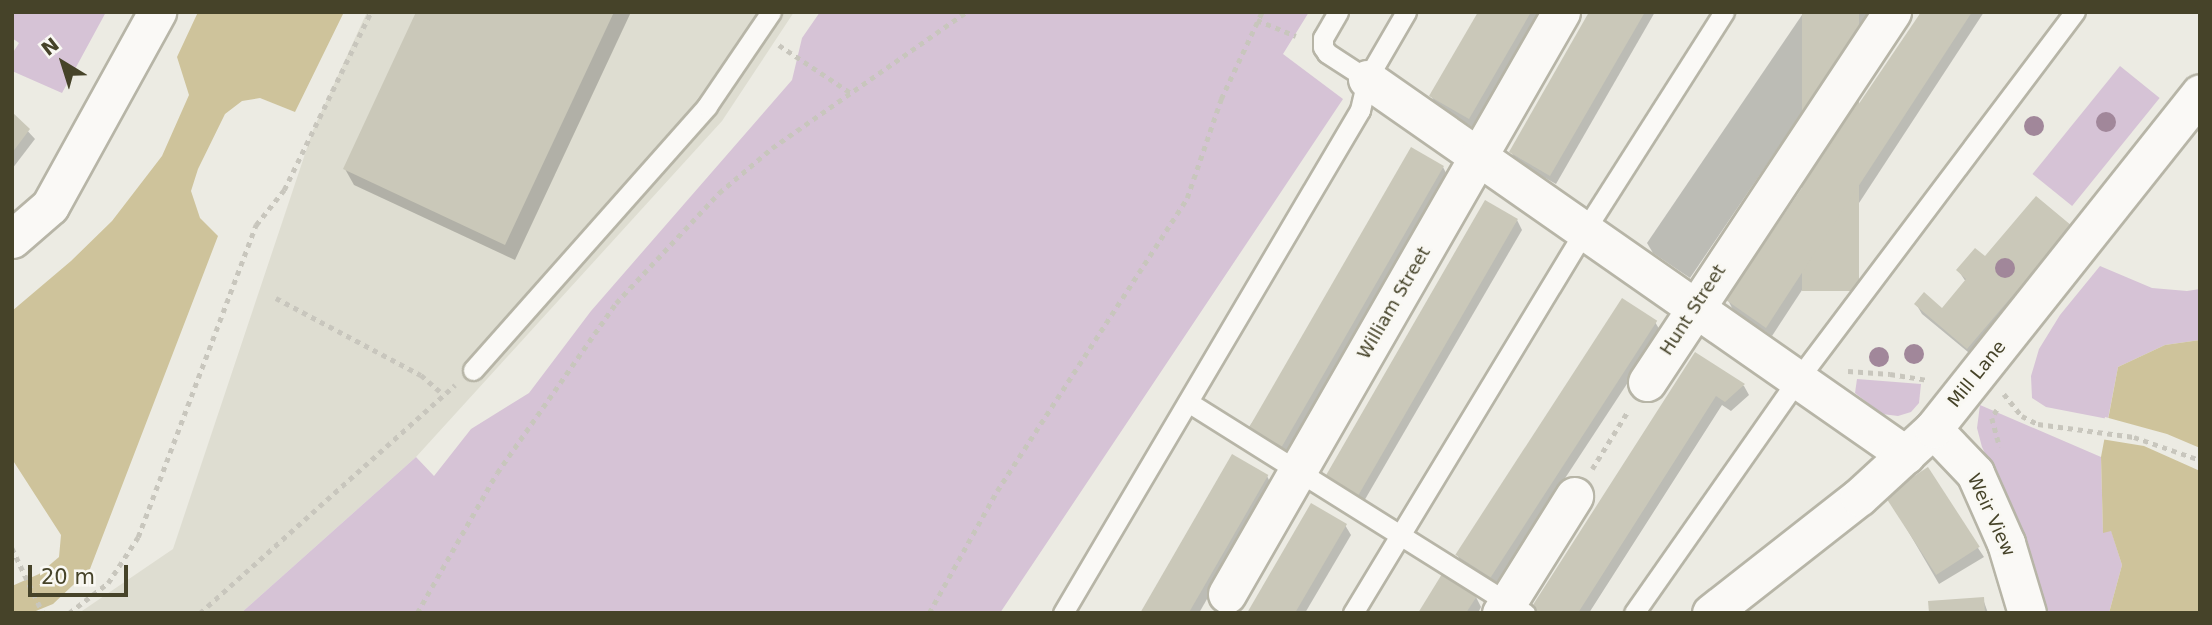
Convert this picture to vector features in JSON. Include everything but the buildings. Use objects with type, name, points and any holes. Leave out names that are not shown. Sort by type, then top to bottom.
[{"type":"street","points":[[12,239],[50,206],[157,12]]},
{"type":"street","name":"William Street","points":[[1227,594],[1561,12]]},
{"type":"street","name":"Hunt Street","points":[[1647,382],[1694,306],[1892,12]]},
{"type":"street","points":[[1367,79],[1694,306],[1805,370],[1906,455]]},
{"type":"street","name":"Mill Lane","points":[[1711,613],[1859,497],[1933,429],[2200,93]]},
{"type":"street","name":"Weir View","points":[[1933,429],[1975,473],[2006,543],[2027,613]]},
{"type":"street","points":[[1511,609],[1574,496]]},
{"type":"lane","points":[[473,370],[706,106],[771,12]]},
{"type":"lane","points":[[1338,12],[1323,38],[1323,47],[1327,54],[1367,79]]},
{"type":"lane","points":[[1063,613],[1360,110],[1367,79],[1406,12]]},
{"type":"lane","points":[[1353,613],[1585,230],[1724,12]]},
{"type":"lane","points":[[1634,613],[1805,370],[2075,12]]},
{"type":"lane","points":[[1188,402],[1400,535],[1511,609]]},
{"type":"path","points":[[69,613],[108,583],[138,537],[256,225],[284,190],[371,12]]},
{"type":"path","points":[[417,613],[497,473],[615,303],[719,193],[772,148],[967,12]]},
{"type":"path","points":[[929,613],[997,491],[1187,198],[1221,99],[1262,12]]},
{"type":"path","points":[[1257,20],[1323,47]]},
{"type":"path","points":[[758,31],[851,93]]},
{"type":"path","points":[[276,298],[421,375],[444,395]]},
{"type":"path","points":[[1981,369],[1999,383],[2006,397],[2022,416],[2038,424],[2134,437],[2200,460]]},
{"type":"path","points":[[200,613],[473,370]]},
{"type":"path","points":[[1805,370],[1921,377],[1929,382]]},
{"type":"path","points":[[1574,496],[1647,382]]},
{"type":"path","points":[[12,548],[43,613]]},
{"type":"shaded area","points":[[12,12],[106,12],[62,93],[12,71],[12,54],[19,43],[12,38]]},
{"type":"shaded area","points":[[198,12],[344,12],[295,112],[260,98],[242,101],[225,114],[198,169],[191,191],[200,218],[218,236],[90,569],[53,604],[31,613],[12,613],[12,586],[39,574],[59,557],[61,535],[12,459],[12,311],[71,261],[112,221],[162,156],[189,95],[177,57]]},
{"type":"shaded area","points":[[367,12],[794,12],[722,121],[416,457],[241,613],[79,613],[173,549],[313,130]]},
{"type":"shaded area","points":[[820,12],[1309,12],[1283,54],[1343,99],[1000,613],[241,613],[416,457],[434,476],[471,429],[529,393],[591,311],[792,80],[802,38]]},
{"type":"shaded area","points":[[2120,66],[2160,98],[2072,206],[2033,174]]},
{"type":"shaded area","points":[[2100,266],[2152,288],[2187,291],[2200,289],[2200,340],[2165,345],[2118,367],[2108,419],[2046,407],[2032,398],[2031,376],[2039,349],[2060,315]]},
{"type":"shaded area","points":[[2200,340],[2200,613],[2109,613],[2122,565],[2111,531],[2103,533],[2101,457],[2118,367],[2165,345]]},
{"type":"shaded area","points":[[1857,379],[1921,384],[1919,403],[1911,412],[1898,416],[1882,414],[1855,393]]},
{"type":"shaded area","points":[[1980,405],[2101,457],[2103,532],[2111,530],[2122,565],[2109,613],[2044,613],[2044,601],[2028,565],[2019,524],[1982,447],[1977,428]]},
{"type":"pier","points":[[2105,417],[2167,434],[2200,448],[2200,471],[2144,446],[2101,439]]}]
